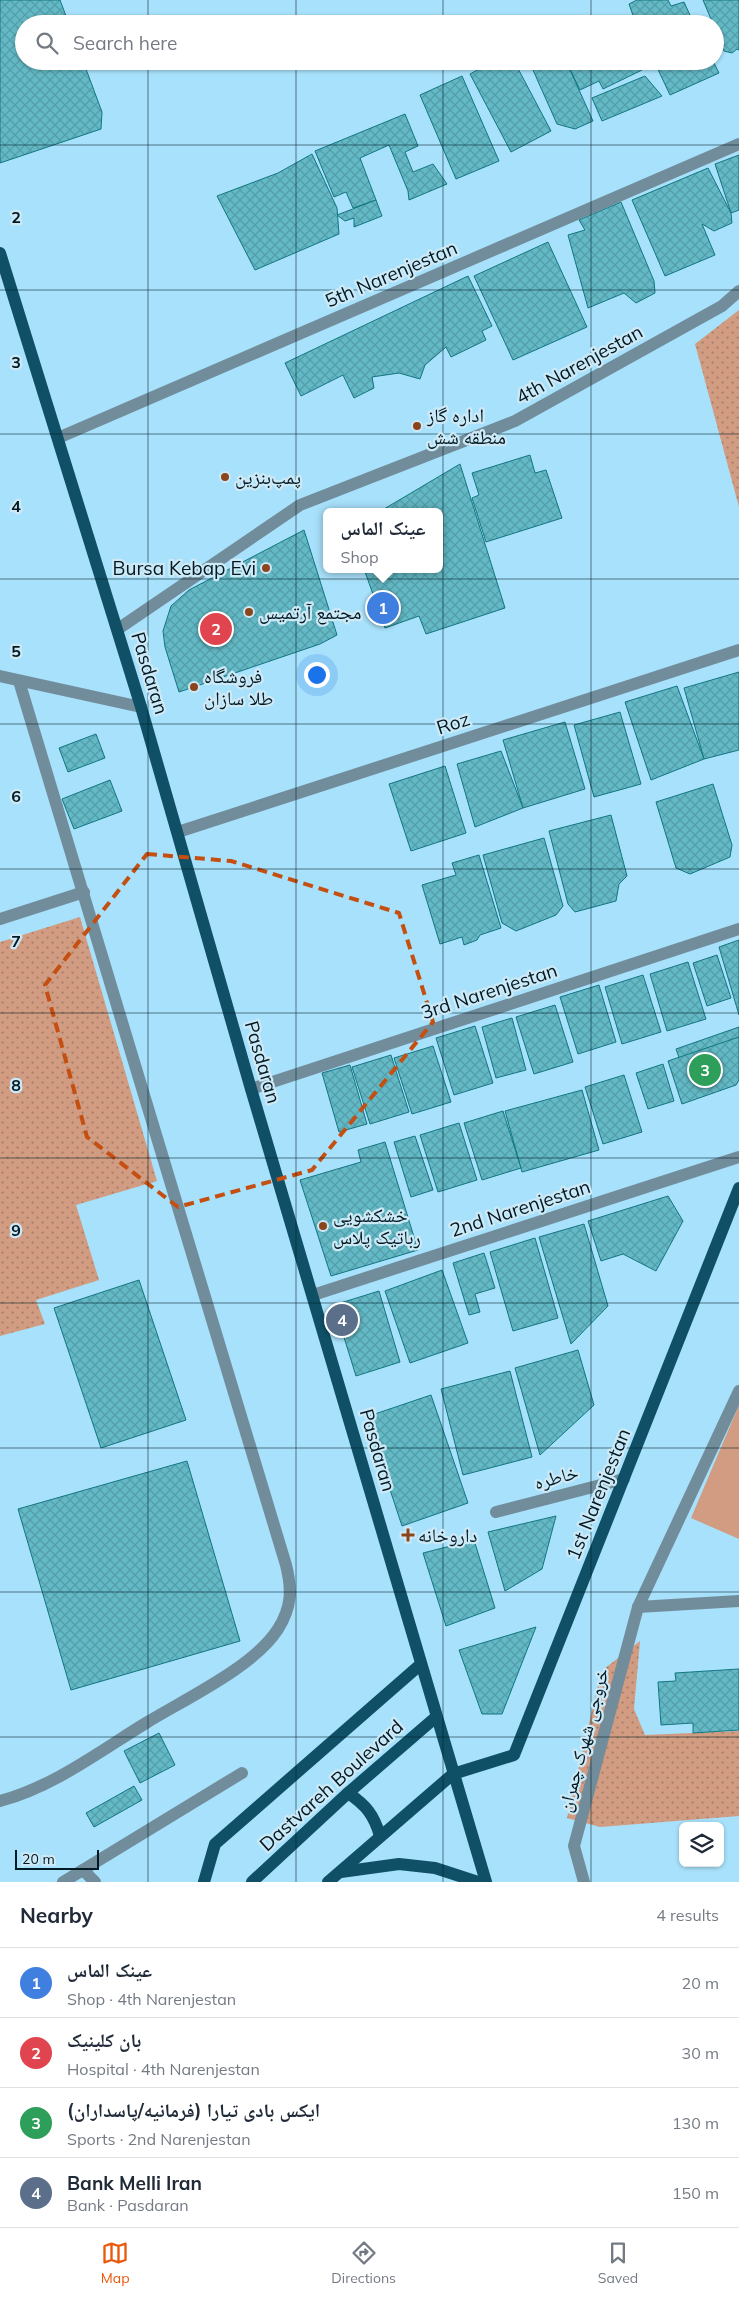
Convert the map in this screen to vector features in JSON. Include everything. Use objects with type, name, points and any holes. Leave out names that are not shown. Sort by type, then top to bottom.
[{"type":"main road","name":"Pasdaran","points":[[0,253],[118,629],[251,1089],[486,1882]]},
{"type":"main road","name":"1st Narenjestan","points":[[453,1774],[514,1754],[739,1188]]},
{"type":"main road","points":[[204,1882],[215,1844],[421,1664]]},
{"type":"main road","name":"Dastvareh Boulevard","points":[[252,1882],[348,1793],[436,1717]]},
{"type":"main road","points":[[328,1882],[453,1774]]},
{"type":"main road","points":[[348,1793],[364,1803],[375,1818],[380,1836]]},
{"type":"main road","points":[[341,1872],[399,1864],[435,1868],[478,1882]]},
{"type":"street","name":"5th Narenjestan","points":[[58,438],[739,144]]},
{"type":"street","name":"4th Narenjestan","points":[[118,629],[300,506],[515,421],[722,306],[739,291]]},
{"type":"street","name":"Roz","points":[[178,832],[739,650]]},
{"type":"street","points":[[0,676],[141,708]]},
{"type":"street","points":[[0,1801],[46,1783],[249,1660],[278,1629],[291,1604],[291,1582],[286,1564],[19,681]]},
{"type":"street","points":[[0,919],[84,892]]},
{"type":"street","name":"3rd Narenjestan","points":[[251,1089],[739,929]]},
{"type":"street","name":"2nd Narenjestan","points":[[313,1295],[739,1157]]},
{"type":"street","name":"خروجی شهرک چمران","points":[[584,1882],[574,1846],[638,1607],[739,1391]]},
{"type":"street","name":"خاطره","points":[[496,1512],[624,1479]]},
{"type":"street","points":[[638,1607],[739,1601]]},
{"type":"street","points":[[63,1882],[242,1773]]},
{"type":"street","points":[[83,1870],[95,1882]]},
{"type":"highlighted area","points":[[147,854],[231,861],[399,913],[433,1022],[312,1170],[178,1207],[87,1137],[45,985]]},
{"type":"shaded area","points":[[739,310],[739,507],[695,344]]},
{"type":"shaded area","points":[[80,917],[157,1181],[76,1205],[99,1280],[36,1300],[45,1324],[0,1336],[0,942]]},
{"type":"shaded area","points":[[739,1405],[739,1539],[691,1518]]},
{"type":"shaded area","points":[[640,1641],[634,1709],[645,1735],[739,1731],[739,1816],[600,1827],[567,1818],[597,1689],[604,1669]]},
{"type":"building","points":[[0,0],[60,0],[66,15],[15,15],[15,70],[86,70],[102,112],[101,129],[0,163]]},
{"type":"building","points":[[637,0],[668,0],[671,6],[684,2],[690,15],[633,15],[629,4]]},
{"type":"building","points":[[703,0],[739,0],[739,50],[737,49],[732,53],[724,51],[724,15],[709,15]]},
{"type":"building","points":[[477,70],[519,70],[551,131],[511,152],[470,74]]},
{"type":"building","points":[[533,70],[570,70],[593,121],[575,129],[557,124]]},
{"type":"building","points":[[570,70],[642,70],[603,89],[599,81],[580,90]]},
{"type":"building","points":[[658,70],[718,70],[719,73],[670,95]]},
{"type":"building","points":[[462,76],[499,161],[456,179],[420,95]]},
{"type":"building","points":[[645,76],[662,96],[602,121],[592,98]]},
{"type":"building","points":[[405,114],[418,146],[405,152],[413,172],[433,164],[447,184],[409,200],[408,191],[389,145],[360,158],[376,200],[353,208],[346,192],[334,197],[315,151]]},
{"type":"building","points":[[312,154],[337,208],[339,234],[255,270],[217,196],[278,173]]},
{"type":"building","points":[[739,155],[739,210],[731,213],[715,164]]},
{"type":"building","points":[[708,168],[731,213],[732,223],[714,231],[702,224],[715,255],[665,276],[632,200]]},
{"type":"building","points":[[376,200],[382,216],[354,227],[354,218],[345,221],[337,215]]},
{"type":"building","points":[[621,202],[654,281],[655,293],[636,303],[624,293],[588,308],[568,235],[585,230],[579,220]]},
{"type":"building","points":[[548,242],[587,327],[513,360],[474,276]]},
{"type":"building","points":[[468,276],[492,326],[482,331],[486,340],[451,357],[446,347],[425,365],[420,379],[399,373],[372,377],[374,388],[354,398],[343,375],[301,396],[285,363]]},
{"type":"building","points":[[530,455],[535,473],[546,470],[562,518],[486,542],[472,498],[479,495],[472,473]]},
{"type":"building","points":[[460,464],[505,608],[426,634],[419,616],[385,628],[365,573],[443,573],[443,508],[386,508]]},
{"type":"building","name":"مجتمع آرتمیس","points":[[304,530],[337,635],[320,644],[179,692],[165,647],[163,631],[171,606],[189,590]]},
{"type":"building","points":[[739,672],[739,750],[704,759],[684,688]]},
{"type":"building","points":[[677,686],[704,759],[651,780],[625,702]]},
{"type":"building","points":[[620,712],[641,784],[594,797],[574,725]]},
{"type":"building","points":[[565,722],[585,789],[523,808],[503,740]]},
{"type":"building","points":[[96,734],[105,758],[68,772],[59,748]]},
{"type":"building","points":[[501,751],[523,808],[475,827],[457,764]]},
{"type":"building","points":[[445,766],[466,833],[411,851],[389,784]]},
{"type":"building","points":[[110,780],[122,811],[74,829],[62,799]]},
{"type":"building","points":[[713,784],[732,845],[730,857],[690,874],[676,868],[656,802]]},
{"type":"building","points":[[611,815],[627,876],[619,884],[616,901],[575,912],[568,904],[549,831]]},
{"type":"building","points":[[544,838],[563,906],[556,915],[516,931],[502,923],[483,855]]},
{"type":"building","points":[[479,855],[501,928],[480,935],[477,940],[464,945],[462,937],[440,944],[422,885],[456,875],[452,863]]},
{"type":"building","points":[[739,940],[739,1015],[719,947]]},
{"type":"building","points":[[717,955],[731,998],[707,1006],[693,963]]},
{"type":"building","points":[[688,962],[706,1019],[667,1031],[650,974]]},
{"type":"building","points":[[643,975],[661,1032],[622,1044],[605,987]]},
{"type":"building","points":[[599,985],[616,1042],[578,1054],[560,997]]},
{"type":"building","points":[[555,1005],[573,1062],[534,1074],[516,1017]]},
{"type":"building","points":[[512,1018],[526,1070],[496,1078],[482,1027]]},
{"type":"building","points":[[475,1026],[493,1083],[454,1095],[436,1038]]},
{"type":"building","points":[[739,1027],[739,1074],[691,1091],[676,1049]]},
{"type":"building","points":[[739,1037],[739,1080],[736,1085],[682,1104],[668,1061]]},
{"type":"building","points":[[433,1046],[451,1102],[412,1114],[394,1058]]},
{"type":"building","points":[[391,1055],[409,1112],[370,1124],[352,1067]]},
{"type":"building","points":[[663,1064],[674,1101],[648,1109],[636,1073]]},
{"type":"building","points":[[350,1065],[367,1124],[339,1132],[322,1073]]},
{"type":"building","points":[[624,1075],[642,1132],[603,1144],[585,1087]]},
{"type":"building","points":[[582,1090],[599,1150],[522,1172],[505,1111]]},
{"type":"building","points":[[503,1111],[521,1168],[482,1180],[464,1123]]},
{"type":"building","points":[[459,1123],[477,1180],[438,1192],[420,1135]]},
{"type":"building","points":[[415,1136],[433,1190],[411,1197],[394,1142]]},
{"type":"building","points":[[385,1142],[418,1250],[331,1276],[300,1180],[361,1162],[358,1150]]},
{"type":"building","points":[[668,1196],[683,1221],[656,1271],[623,1254],[601,1261],[588,1221]]},
{"type":"building","points":[[584,1224],[608,1306],[571,1344],[539,1237]]},
{"type":"building","points":[[535,1238],[558,1318],[513,1331],[490,1252]]},
{"type":"building","points":[[484,1253],[495,1288],[475,1294],[480,1312],[469,1315],[453,1263]]},
{"type":"building","points":[[442,1270],[468,1343],[410,1363],[385,1291]]},
{"type":"building","points":[[139,1280],[186,1420],[101,1448],[54,1308]]},
{"type":"building","points":[[379,1291],[400,1362],[356,1376],[334,1305]]},
{"type":"building","points":[[578,1350],[594,1405],[540,1455],[515,1368]]},
{"type":"building","points":[[510,1371],[532,1457],[463,1475],[441,1389]]},
{"type":"building","points":[[431,1395],[468,1503],[402,1526],[366,1417]]},
{"type":"building","points":[[187,1461],[240,1641],[71,1690],[18,1509]]},
{"type":"building","points":[[556,1516],[542,1569],[505,1591],[488,1532]]},
{"type":"building","points":[[474,1540],[495,1608],[446,1626],[423,1553]]},
{"type":"building","points":[[536,1627],[502,1714],[482,1714],[459,1650]]},
{"type":"building","points":[[739,1669],[739,1730],[693,1733],[693,1723],[661,1725],[658,1682],[676,1681],[675,1673]]},
{"type":"building","points":[[159,1733],[175,1765],[140,1783],[124,1751]]},
{"type":"building","points":[[134,1786],[142,1800],[94,1827],[86,1813]]},
{"type":"place","name":"اداره گاز منطقه شش","points":[[417,426]]},
{"type":"place","name":"پمپ‌بنزین","points":[[225,477]]},
{"type":"place","name":"Bursa Kebap Evi","points":[[266,568]]},
{"type":"place","name":"عینک الماس","points":[[383,608]]},
{"type":"place","name":"مجتمع آرتمیس","points":[[249,612]]},
{"type":"place","name":"بان کلینیک","points":[[216,629]]},
{"type":"place","name":"فروشگاه طلا سازان","points":[[194,687]]},
{"type":"place","name":"ایکس بادی تیارا (فرمانیه/پاسداران)","points":[[705,1070]]},
{"type":"place","name":"خشکشویی رباتیک پلاس","points":[[323,1226]]},
{"type":"place","name":"Bank Melli Iran","points":[[342,1320]]},
{"type":"place","name":"داروخانه","points":[[408,1535]]}]
